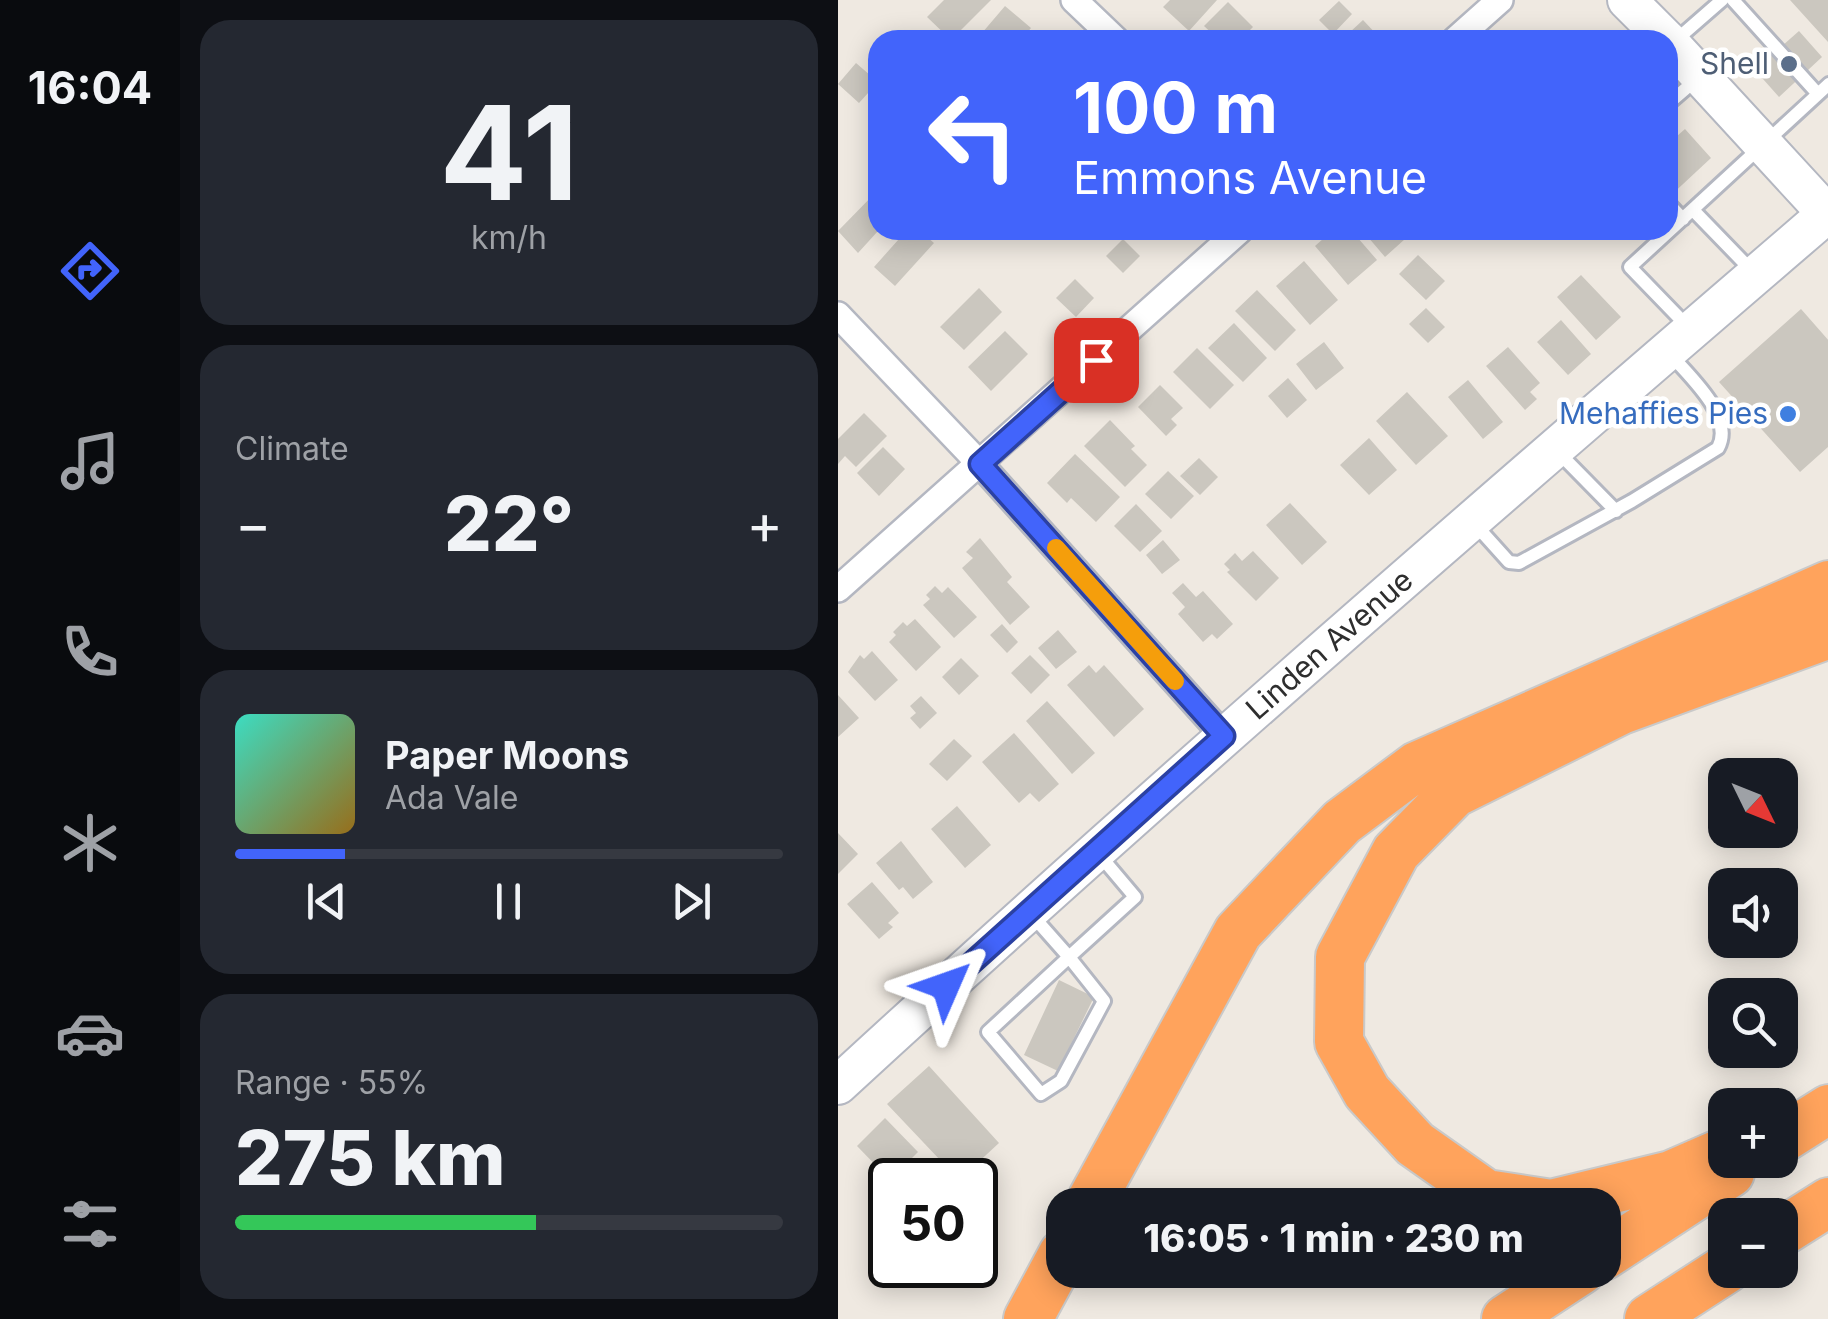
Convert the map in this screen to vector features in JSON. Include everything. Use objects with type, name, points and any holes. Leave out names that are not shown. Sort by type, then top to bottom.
[{"type":"highway","points":[[1098,1188],[1238,932],[1342,822],[1417,766],[1828,585]]},
{"type":"highway","points":[[1708,1159],[1671,1175],[1551,1204],[1486,1194],[1415,1144],[1367,1092],[1339,1042],[1340,957],[1396,852],[1454,793],[1621,710],[1828,634]]},
{"type":"highway","points":[[1798,1119],[1828,1107]]},
{"type":"highway","points":[[1798,1128],[1828,1107]]},
{"type":"highway","points":[[1621,1244],[1722,1178]]},
{"type":"highway","points":[[1798,1221],[1828,1202]]},
{"type":"highway","points":[[1649,1319],[1708,1281]]},
{"type":"highway","points":[[1028,1319],[1046,1286]]},
{"type":"highway","points":[[1506,1319],[1553,1288]]},
{"type":"main road","points":[[1628,0],[1657,30]]},
{"type":"main road","points":[[1678,52],[1828,214]]},
{"type":"main road","name":"Linden Avenue","points":[[838,1085],[1224,736],[1678,339],[1828,214]]},
{"type":"street","points":[[1074,0],[1106,30]]},
{"type":"street","points":[[1466,30],[1500,0]]},
{"type":"street","points":[[838,589],[1229,240]]},
{"type":"street","points":[[838,315],[980,464],[1224,736]]},
{"type":"lane","points":[[1678,35],[1722,0]]},
{"type":"lane","points":[[1678,223],[1823,89],[1732,0]]},
{"type":"lane","points":[[1678,95],[1700,76]]},
{"type":"lane","points":[[1678,208],[1754,274]]},
{"type":"lane","points":[[1471,520],[1509,562],[1520,564],[1718,448],[1723,439],[1715,412],[1678,339],[1630,266],[1659,240]]},
{"type":"lane","points":[[1555,449],[1616,510]]},
{"type":"lane","points":[[1028,911],[1070,957],[1104,1000],[1062,1081],[1041,1094],[988,1032],[1070,957],[1135,897],[1096,850]]},
{"type":"building","points":[[944,0],[991,0],[961,30],[941,30],[927,17]]},
{"type":"building","points":[[1170,0],[1217,0],[1190,30],[1163,7]]},
{"type":"building","points":[[1790,0],[1829,0],[1829,43]]},
{"type":"building","points":[[1339,1],[1352,14],[1337,30],[1329,30],[1319,20]]},
{"type":"building","points":[[1228,2],[1253,27],[1208,30],[1204,26]]},
{"type":"building","points":[[1005,6],[1031,28],[1029,30],[985,30]]},
{"type":"building","points":[[1363,20],[1372,30],[1352,30]]},
{"type":"building","name":"Shell","points":[[1799,31],[1822,57],[1779,97],[1755,70]]},
{"type":"building","points":[[856,63],[868,73],[868,93],[859,103],[838,84]]},
{"type":"building","points":[[1685,129],[1711,158],[1678,189],[1678,135]]},
{"type":"building","points":[[868,200],[870,240],[858,253],[838,231]]},
{"type":"building","points":[[898,240],[934,243],[895,286],[874,267]]},
{"type":"building","points":[[1124,240],[1140,256],[1123,273],[1106,256]]},
{"type":"building","points":[[1322,240],[1360,240],[1377,260],[1348,285],[1315,246]]},
{"type":"building","points":[[1371,240],[1404,240],[1385,257]]},
{"type":"building","points":[[1418,255],[1445,281],[1426,300],[1399,274]]},
{"type":"building","points":[[1304,261],[1338,300],[1310,325],[1276,286]]},
{"type":"building","points":[[1581,275],[1621,317],[1596,340],[1557,297]]},
{"type":"building","points":[[1075,279],[1094,298],[1076,317],[1056,298]]},
{"type":"building","points":[[979,288],[1002,312],[964,350],[940,327]]},
{"type":"building","points":[[1257,290],[1296,330],[1275,351],[1235,311]]},
{"type":"building","points":[[1426,308],[1445,327],[1428,343],[1409,324]]},
{"type":"building","name":"Mehaffies Pies","points":[[1801,309],[1829,341],[1829,446],[1800,472],[1719,382]]},
{"type":"building","points":[[1561,320],[1591,354],[1568,375],[1537,342]]},
{"type":"building","points":[[1234,323],[1267,358],[1243,382],[1208,348]]},
{"type":"building","points":[[1005,331],[1028,354],[991,391],[968,367]]},
{"type":"building","points":[[1324,342],[1344,368],[1316,390],[1296,364]]},
{"type":"building","points":[[1508,347],[1540,383],[1530,392],[1537,399],[1525,410],[1486,366]]},
{"type":"building","points":[[1197,348],[1234,385],[1210,409],[1173,372]]},
{"type":"building","points":[[1288,378],[1307,400],[1287,418],[1268,396]]},
{"type":"building","points":[[1468,380],[1503,422],[1483,439],[1448,397]]},
{"type":"building","points":[[1160,385],[1183,408],[1171,419],[1177,425],[1166,436],[1138,407]]},
{"type":"building","points":[[1407,392],[1448,436],[1416,465],[1376,421]]},
{"type":"building","points":[[864,413],[887,436],[856,467],[845,456],[838,464],[838,439]]},
{"type":"building","points":[[1110,420],[1147,465],[1125,487],[1084,446]]},
{"type":"building","points":[[1369,438],[1397,470],[1369,495],[1340,465]]},
{"type":"building","points":[[883,447],[905,469],[879,496],[857,473]]},
{"type":"building","points":[[1075,454],[1120,497],[1096,522],[1071,498],[1067,503],[1047,483]]},
{"type":"building","points":[[1199,458],[1218,477],[1200,495],[1180,476]]},
{"type":"building","points":[[1168,471],[1194,496],[1171,519],[1145,494]]},
{"type":"building","points":[[1290,503],[1327,542],[1302,565],[1266,525]]},
{"type":"building","points":[[1136,504],[1162,531],[1140,552],[1114,526]]},
{"type":"building","points":[[980,538],[1012,577],[1007,582],[1030,607],[1010,625],[962,568],[973,558],[966,552]]},
{"type":"building","points":[[1163,540],[1180,560],[1162,574],[1146,555]]},
{"type":"building","points":[[1253,551],[1279,578],[1256,601],[1224,564],[1235,553],[1242,561]]},
{"type":"building","points":[[1183,583],[1196,597],[1203,591],[1233,624],[1217,639],[1212,634],[1203,642],[1178,614],[1185,607],[1172,593]]},
{"type":"building","points":[[935,586],[942,593],[948,587],[977,617],[954,638],[923,605]]},
{"type":"building","points":[[915,619],[941,647],[916,671],[889,642],[903,622],[907,626]]},
{"type":"building","points":[[1002,624],[1018,642],[1007,653],[990,635]]},
{"type":"building","points":[[1058,630],[1077,652],[1056,669],[1038,648]]},
{"type":"building","points":[[872,651],[898,680],[875,701],[848,672],[860,655],[864,659]]},
{"type":"building","points":[[1030,655],[1050,675],[1031,694],[1011,673]]},
{"type":"building","points":[[961,658],[979,676],[959,695],[942,677]]},
{"type":"building","points":[[1089,665],[1096,673],[1104,665],[1144,709],[1114,737],[1067,685]]},
{"type":"building","points":[[838,695],[859,718],[838,737]]},
{"type":"building","points":[[921,696],[937,713],[920,729],[910,718],[916,713],[910,706]]},
{"type":"building","points":[[1047,701],[1095,753],[1072,774],[1026,721]]},
{"type":"building","points":[[1014,733],[1059,784],[1039,802],[1030,793],[1019,803],[982,762]]},
{"type":"building","points":[[954,739],[972,756],[947,781],[929,764]]},
{"type":"building","points":[[957,806],[991,845],[965,868],[931,829]]},
{"type":"building","points":[[838,833],[858,854],[838,874]]},
{"type":"building","points":[[901,841],[933,882],[913,899],[903,887],[899,890],[876,863]]},
{"type":"building","points":[[872,882],[899,913],[888,923],[893,927],[879,939],[847,904]]},
{"type":"building","points":[[1059,980],[1094,997],[1058,1071],[1024,1055]]},
{"type":"building","points":[[929,1066],[999,1143],[983,1158],[938,1158],[887,1104]]},
{"type":"building","points":[[885,1118],[918,1152],[912,1158],[869,1158],[857,1146]]},
{"type":"slow traffic","points":[[1056,548],[1175,681]]},
{"type":"place","name":"Shell","points":[[1789,64]]},
{"type":"place","name":"Mehaffies Pies","points":[[1788,414]]},
{"type":"route","points":[[946,986],[1224,736],[980,464],[1096,360]]}]
